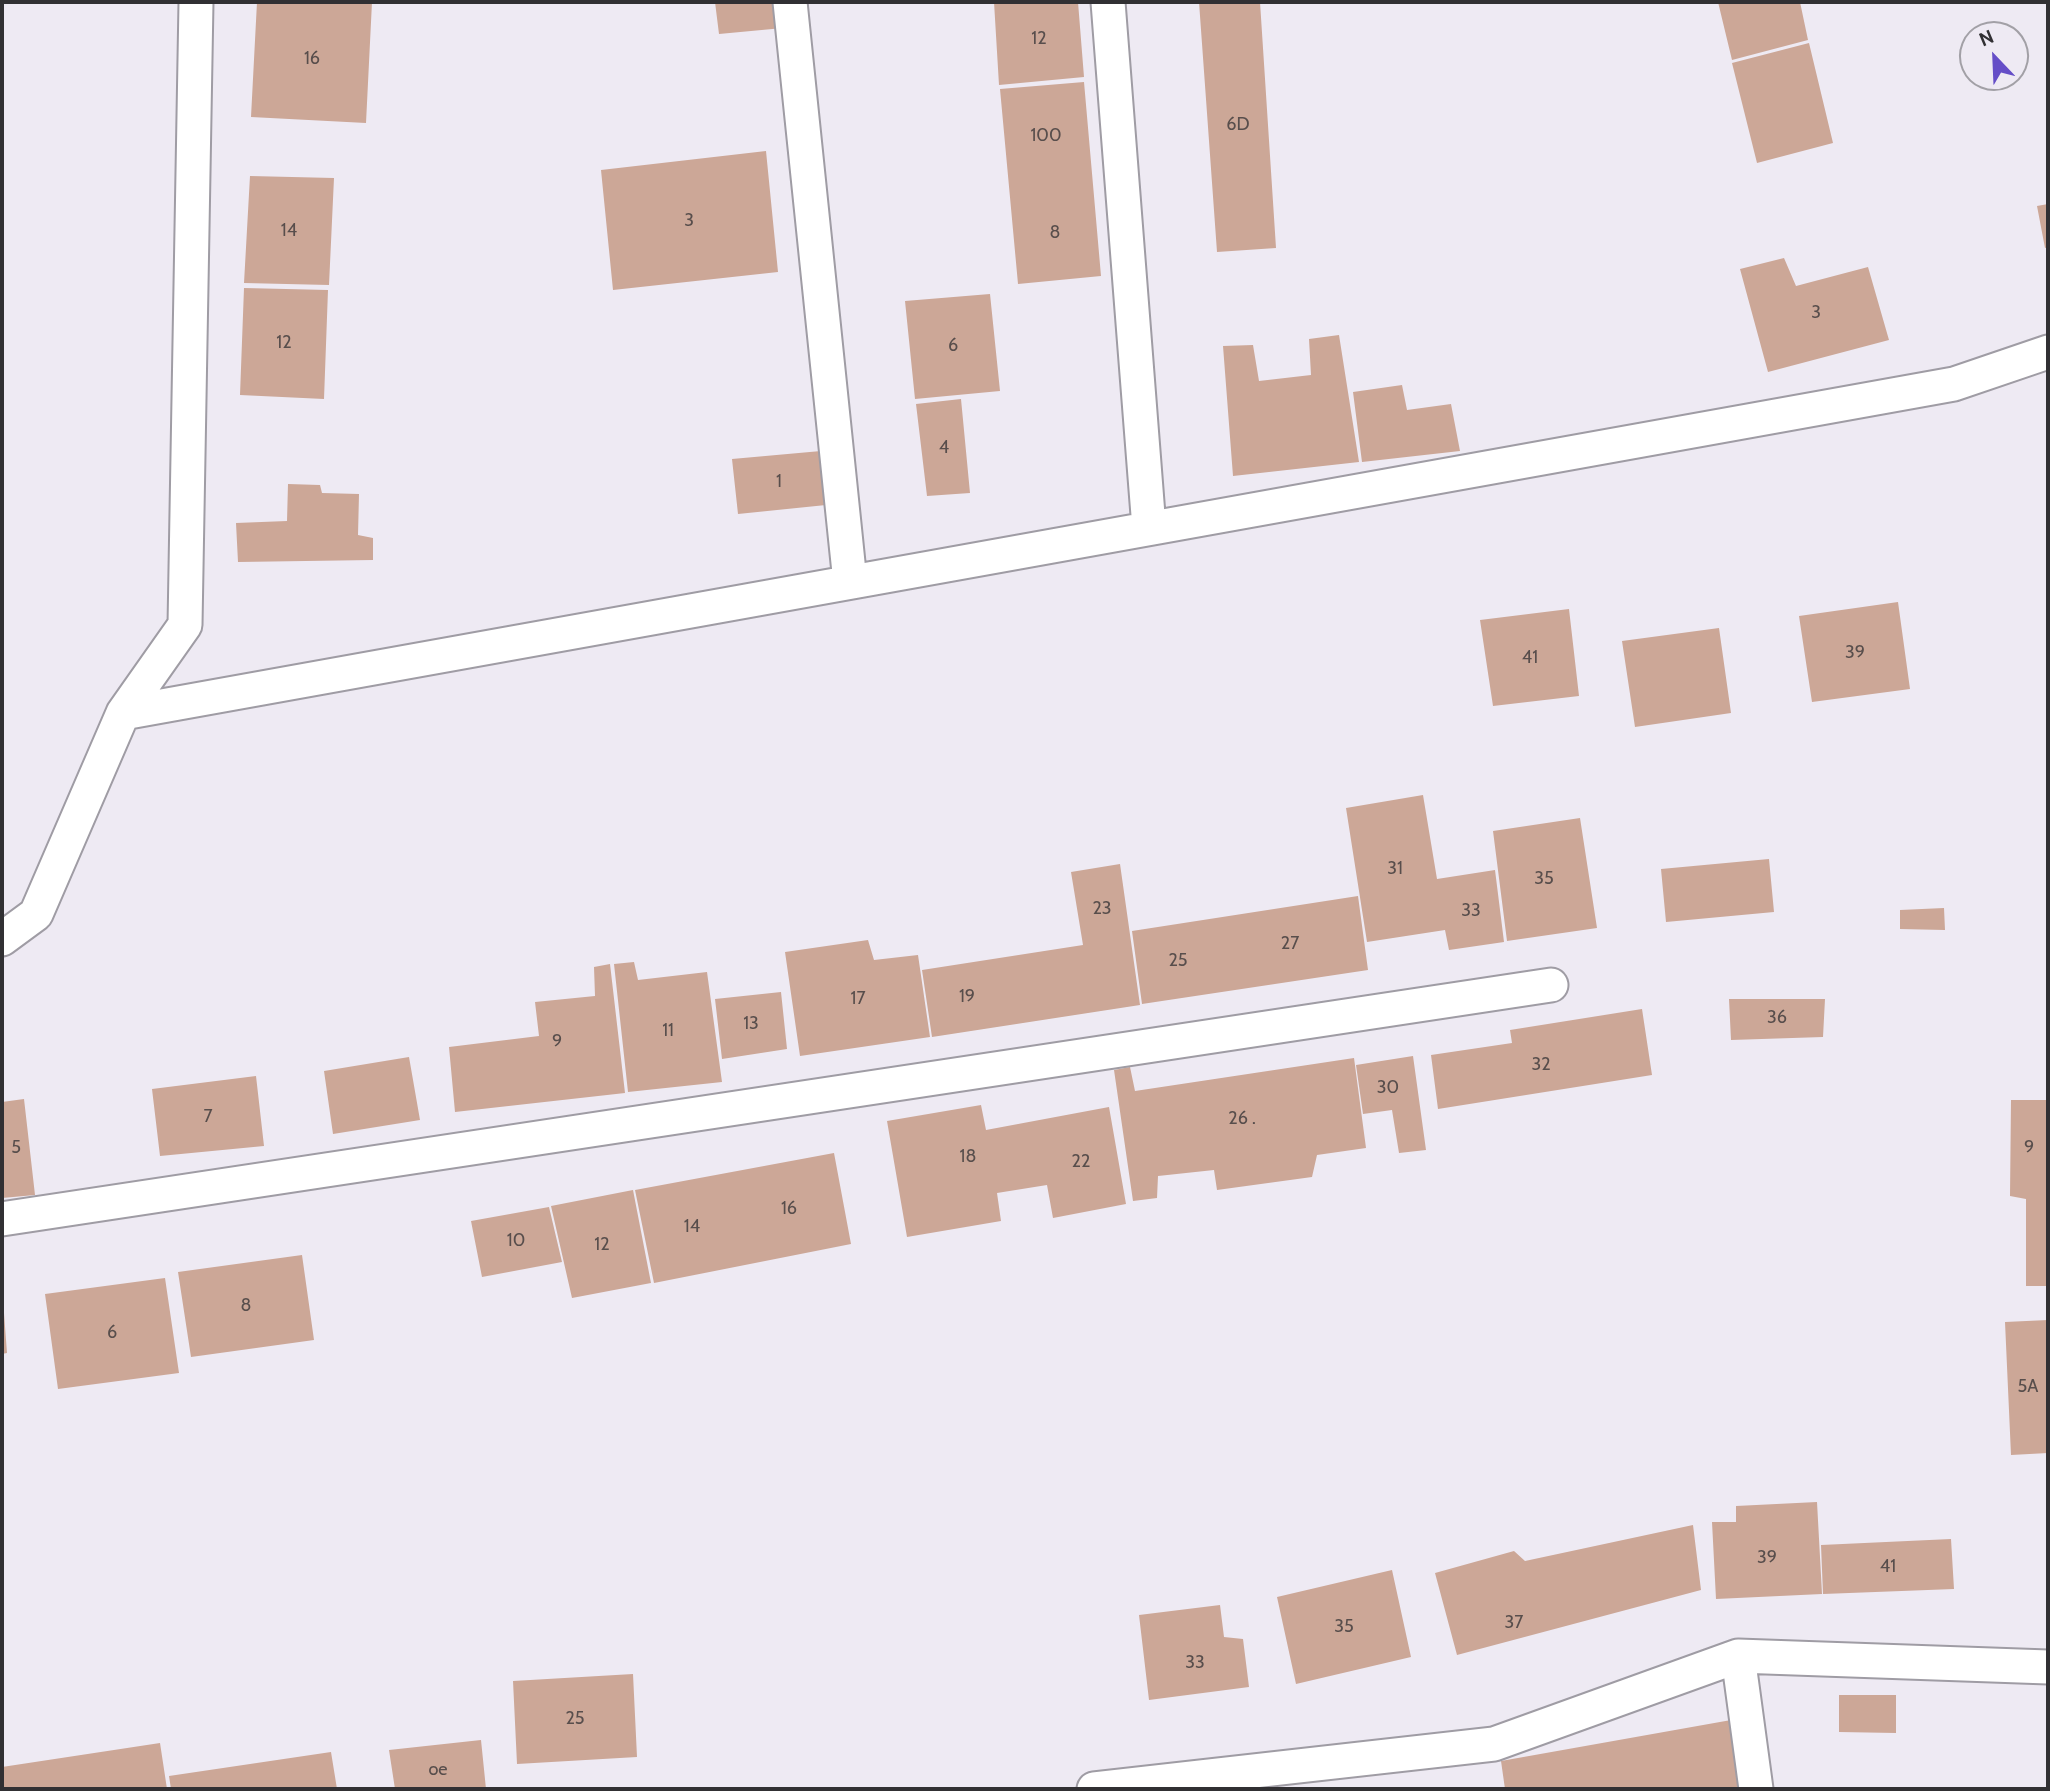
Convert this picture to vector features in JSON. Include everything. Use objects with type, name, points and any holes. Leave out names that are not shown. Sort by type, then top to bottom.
[{"type":"street","points":[[2,939],[36,914],[123,713],[185,625],[196,2]]},
{"type":"street","points":[[790,2],[850,582]]},
{"type":"street","points":[[1108,2],[1149,528]]},
{"type":"street","points":[[123,713],[1954,384],[2048,352]]},
{"type":"street","points":[[2,1219],[1551,985]]},
{"type":"street","points":[[1738,1656],[1756,1789]]},
{"type":"street","points":[[1094,1789],[1494,1744],[1738,1656],[2048,1667]]},
{"type":"building","points":[[257,2],[372,2],[366,123],[251,117]]},
{"type":"building","points":[[715,2],[781,2],[783,28],[719,34]]},
{"type":"building","points":[[994,2],[1078,2],[1084,77],[999,85]]},
{"type":"building","points":[[1199,2],[1260,2],[1276,248],[1217,252]]},
{"type":"building","points":[[1718,2],[1800,2],[1808,40],[1732,60]]},
{"type":"building","points":[[1809,43],[1833,143],[1757,163],[1732,63]]},
{"type":"building","points":[[1084,82],[1101,276],[1018,284],[1000,89]]},
{"type":"building","points":[[766,151],[778,272],[613,290],[601,170]]},
{"type":"building","points":[[250,176],[334,178],[329,285],[244,283]]},
{"type":"building","points":[[2048,204],[2048,247],[2045,248],[2037,206]]},
{"type":"building","points":[[1784,258],[1796,286],[1868,267],[1889,340],[1768,372],[1740,269]]},
{"type":"building","points":[[244,288],[328,290],[324,399],[240,395]]},
{"type":"building","points":[[990,294],[1000,391],[915,399],[905,301]]},
{"type":"building","points":[[1339,335],[1359,462],[1233,476],[1223,346],[1253,345],[1259,381],[1311,375],[1309,339]]},
{"type":"building","points":[[1402,385],[1407,410],[1451,404],[1460,451],[1362,462],[1353,392]]},
{"type":"building","points":[[961,399],[970,493],[927,496],[916,404]]},
{"type":"building","points":[[821,451],[826,505],[738,514],[732,459]]},
{"type":"building","points":[[288,484],[320,485],[322,493],[359,494],[358,535],[373,538],[373,560],[238,562],[236,523],[287,521]]},
{"type":"building","points":[[1898,602],[1910,689],[1812,702],[1799,616]]},
{"type":"building","points":[[1569,609],[1579,696],[1493,706],[1480,620]]},
{"type":"building","points":[[1719,628],[1731,713],[1635,727],[1622,641]]},
{"type":"building","points":[[1423,795],[1437,879],[1495,870],[1504,942],[1449,950],[1445,930],[1367,942],[1346,808]]},
{"type":"building","points":[[1580,818],[1597,928],[1507,941],[1493,831]]},
{"type":"building","points":[[1769,859],[1774,912],[1666,922],[1661,869]]},
{"type":"building","points":[[1120,864],[1140,1005],[932,1037],[922,970],[1083,945],[1071,872]]},
{"type":"building","points":[[1358,896],[1368,970],[1142,1004],[1132,931]]},
{"type":"building","points":[[1944,908],[1945,930],[1900,929],[1900,910]]},
{"type":"building","points":[[868,940],[874,960],[918,955],[930,1037],[800,1056],[785,952]]},
{"type":"building","points":[[634,962],[638,980],[707,972],[722,1082],[628,1092],[614,964]]},
{"type":"building","points":[[610,964],[625,1093],[455,1112],[449,1047],[539,1036],[535,1002],[595,996],[594,967]]},
{"type":"building","points":[[781,992],[787,1049],[722,1059],[715,999]]},
{"type":"building","points":[[1729,999],[1825,999],[1823,1037],[1731,1040]]},
{"type":"building","points":[[1642,1009],[1652,1075],[1438,1109],[1431,1055],[1512,1043],[1510,1030]]},
{"type":"building","points":[[1413,1056],[1426,1150],[1399,1153],[1392,1110],[1363,1114],[1356,1065]]},
{"type":"building","points":[[409,1057],[420,1120],[333,1134],[324,1071]]},
{"type":"building","points":[[1354,1058],[1366,1148],[1317,1155],[1312,1177],[1217,1190],[1214,1170],[1158,1176],[1157,1198],[1133,1201],[1114,1070],[1130,1067],[1135,1091]]},
{"type":"building","points":[[256,1076],[264,1146],[160,1156],[152,1089]]},
{"type":"building","points":[[24,1099],[35,1195],[2,1198],[2,1102]]},
{"type":"building","points":[[2011,1100],[2048,1100],[2048,1286],[2026,1286],[2026,1199],[2010,1196]]},
{"type":"building","points":[[981,1105],[986,1130],[1109,1107],[1126,1204],[1053,1218],[1047,1185],[997,1193],[1001,1221],[907,1237],[887,1121]]},
{"type":"building","points":[[834,1153],[851,1244],[654,1283],[635,1190]]},
{"type":"building","points":[[633,1190],[651,1283],[572,1298],[551,1206]]},
{"type":"building","points":[[549,1207],[562,1262],[482,1277],[471,1221]]},
{"type":"building","points":[[302,1255],[314,1340],[191,1357],[178,1272]]},
{"type":"building","points":[[165,1278],[179,1373],[58,1389],[45,1294]]},
{"type":"building","points":[[2,1313],[7,1353],[2,1354]]},
{"type":"building","points":[[2048,1320],[2048,1453],[2011,1455],[2005,1322]]},
{"type":"building","points":[[1817,1502],[1822,1594],[1716,1599],[1712,1522],[1736,1522],[1736,1506]]},
{"type":"building","points":[[1693,1525],[1701,1590],[1457,1655],[1435,1573],[1514,1551],[1525,1561]]},
{"type":"building","points":[[1951,1539],[1954,1589],[1823,1594],[1821,1545]]},
{"type":"building","points":[[1392,1570],[1411,1657],[1296,1684],[1277,1597]]},
{"type":"building","points":[[1220,1605],[1224,1637],[1243,1639],[1249,1687],[1149,1700],[1139,1615]]},
{"type":"building","points":[[633,1674],[637,1757],[517,1764],[513,1681]]},
{"type":"building","points":[[1839,1695],[1896,1695],[1896,1733],[1839,1732]]},
{"type":"building","points":[[1748,1717],[1756,1789],[1505,1789],[1501,1761]]},
{"type":"building","points":[[481,1740],[486,1789],[395,1789],[389,1750]]},
{"type":"building","points":[[160,1743],[167,1789],[2,1789],[2,1767]]},
{"type":"building","points":[[331,1752],[337,1789],[171,1789],[169,1776]]}]
